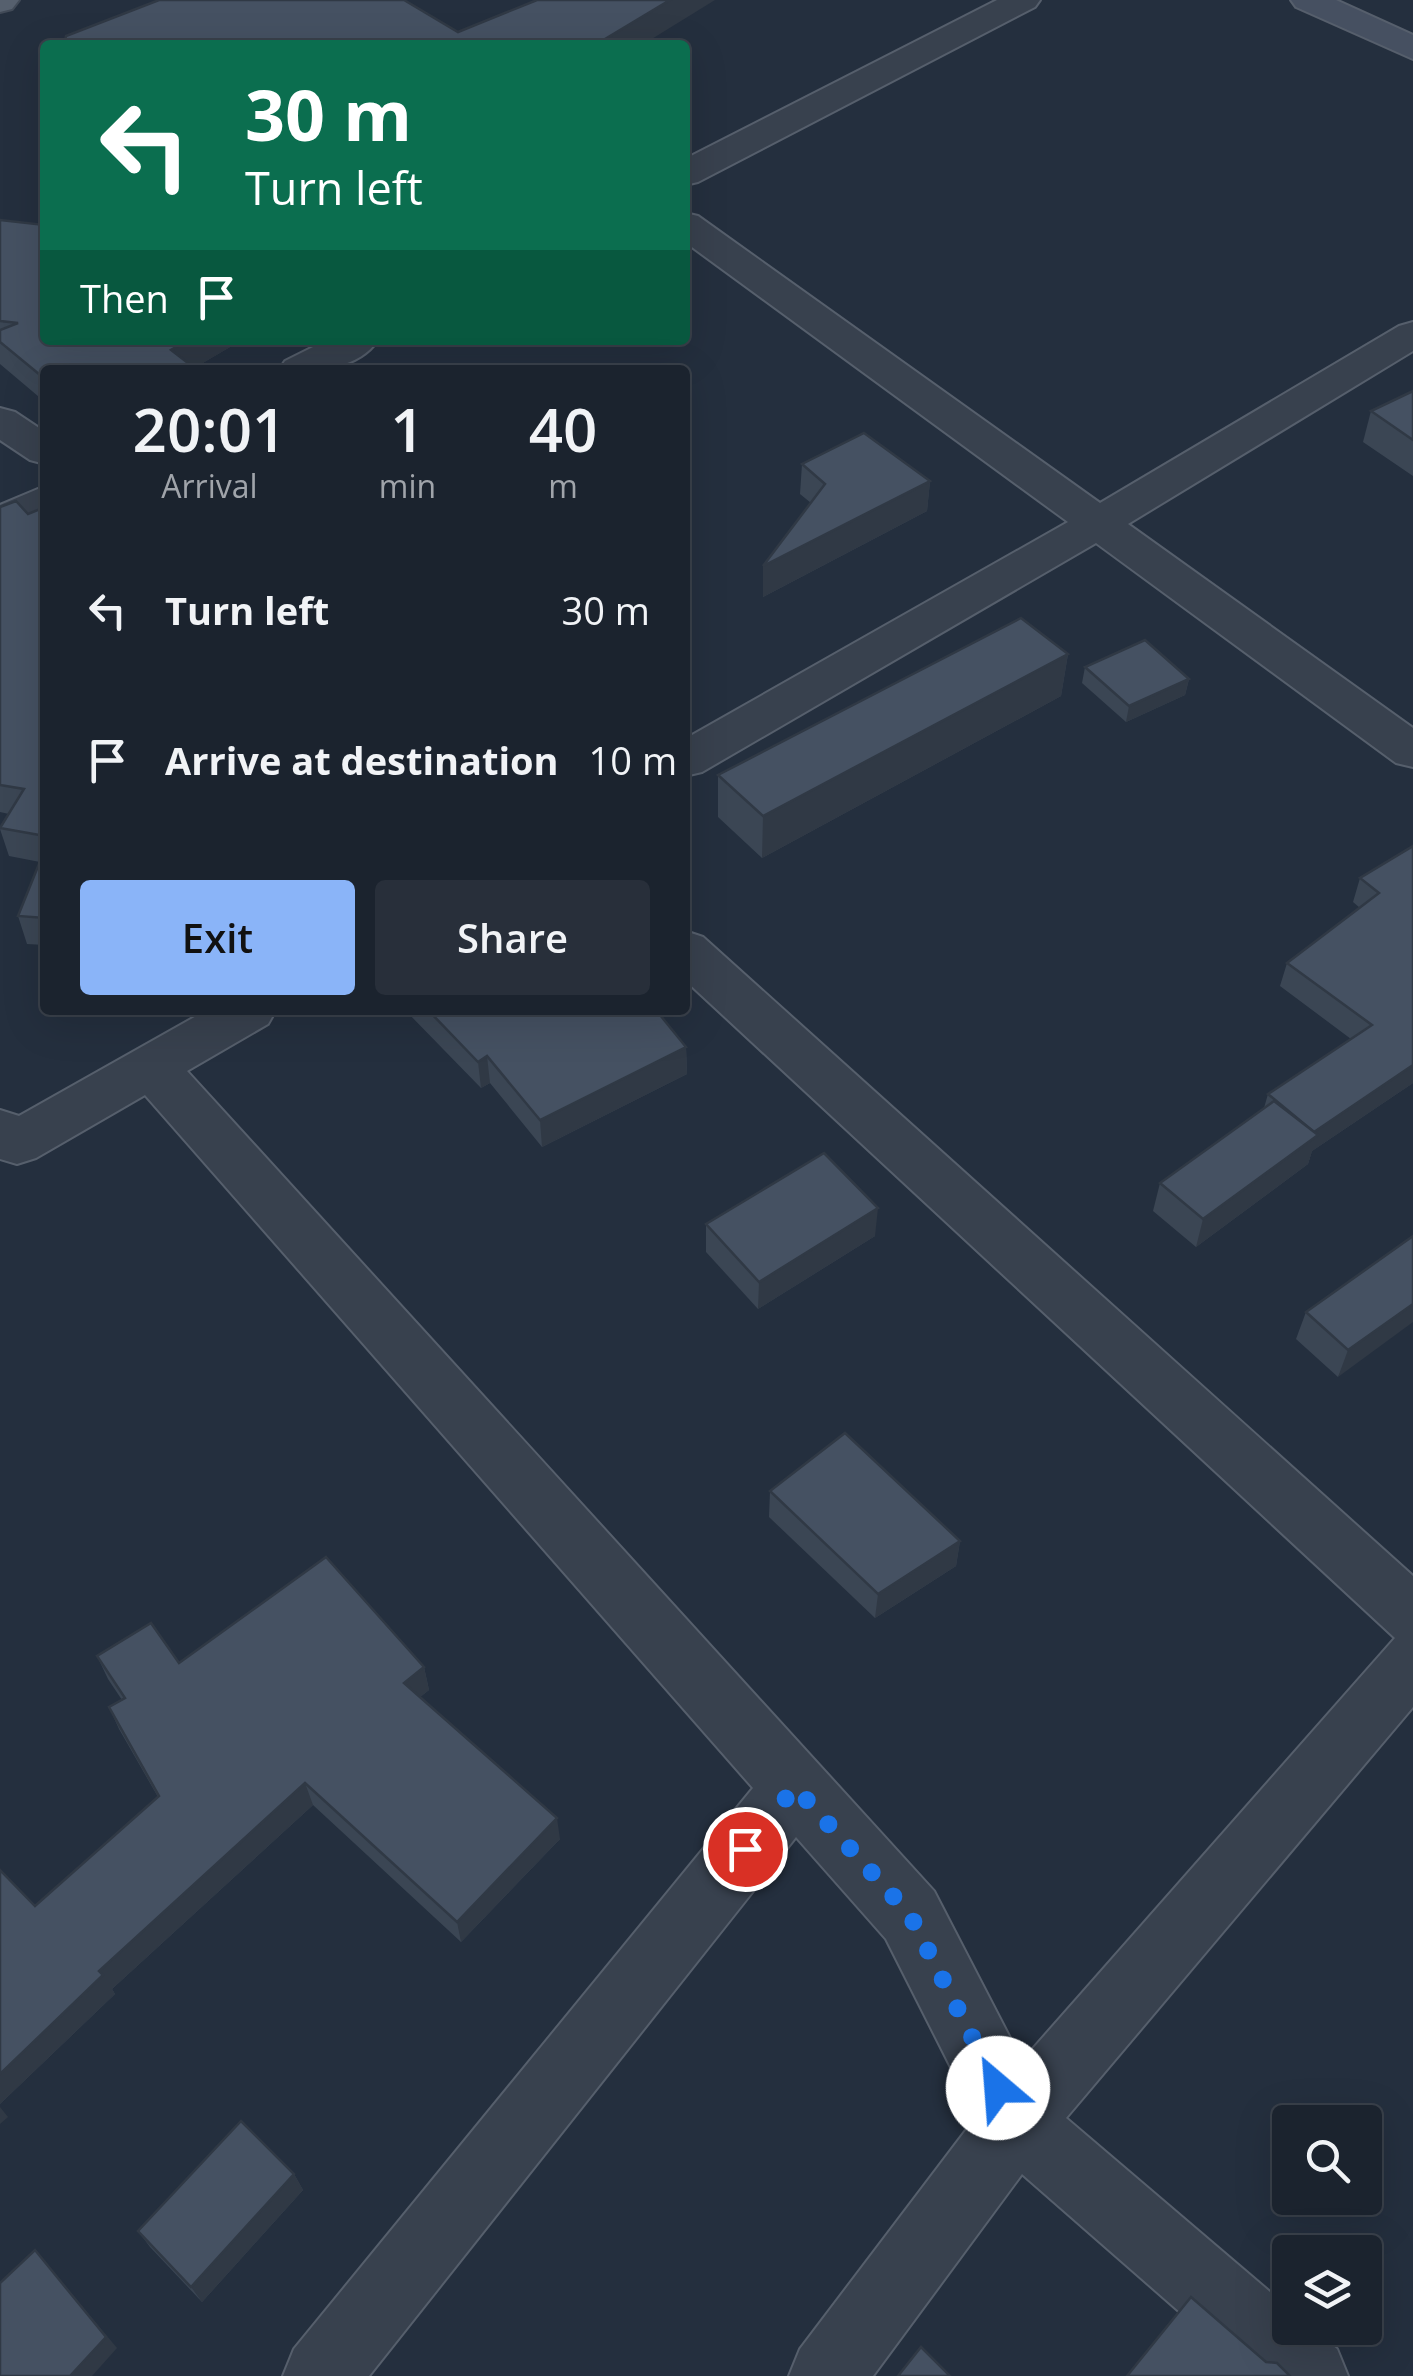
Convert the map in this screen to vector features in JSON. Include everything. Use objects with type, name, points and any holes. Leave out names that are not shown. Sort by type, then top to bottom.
[{"type":"street","points":[[690,171],[1023,0]]},
{"type":"street","points":[[1308,0],[1413,48]]},
{"type":"street","points":[[690,228],[1413,750]]},
{"type":"street","points":[[690,757],[1098,523],[1413,334]]},
{"type":"street","points":[[309,365],[348,345]]},
{"type":"street","points":[[0,420],[40,448]]},
{"type":"street","points":[[0,522],[40,502]]},
{"type":"street","points":[[690,955],[1413,1616]]},
{"type":"street","points":[[0,1131],[17,1143],[241,1015]]},
{"type":"street","points":[[151,1067],[910,1915],[1016,2122],[1310,2376]]},
{"type":"street","points":[[827,2376],[1016,2122],[1413,1660]]},
{"type":"street","points":[[321,2376],[795,1787]]},
{"type":"building","points":[[159,0],[404,0],[458,32],[537,0],[670,0],[603,40],[65,40],[66,36]]},
{"type":"building","points":[[0,220],[40,224],[40,345],[180,345],[171,350],[190,365],[40,365],[40,375],[0,342],[0,330],[18,323],[0,321]]},
{"type":"building","points":[[1413,391],[1413,440],[1371,411]]},
{"type":"building","points":[[864,433],[930,481],[763,566],[825,484],[802,464]]},
{"type":"building","points":[[16,501],[28,514],[40,509],[40,835],[0,828],[24,789],[0,785],[0,507]]},
{"type":"building","points":[[1021,618],[1068,654],[763,816],[718,775]]},
{"type":"building","points":[[1145,640],[1189,679],[1129,706],[1085,667]]},
{"type":"building","points":[[1413,846],[1413,1065],[1314,1132],[1268,1094],[1372,1025],[1287,963],[1379,893],[1360,878]]},
{"type":"building","points":[[40,861],[40,918],[18,916]]},
{"type":"building","points":[[433,1015],[660,1015],[686,1047],[540,1120],[487,1056],[478,1062]]},
{"type":"building","points":[[1274,1101],[1318,1135],[1203,1219],[1160,1183]]},
{"type":"building","points":[[824,1153],[878,1208],[759,1282],[706,1224]]},
{"type":"building","points":[[1413,1236],[1413,1304],[1348,1350],[1306,1312]]},
{"type":"building","points":[[845,1433],[960,1541],[878,1594],[770,1491]]},
{"type":"building","points":[[326,1557],[424,1667],[404,1683],[557,1818],[457,1922],[305,1783],[99,1971],[103,1975],[0,2074],[0,1870],[35,1906],[159,1796],[109,1707],[125,1698],[97,1656],[151,1623],[179,1663]]},
{"type":"building","points":[[241,2121],[294,2174],[191,2287],[138,2231]]},
{"type":"building","points":[[35,2250],[106,2337],[70,2376],[0,2376],[0,2283]]},
{"type":"building","points":[[1191,2297],[1266,2362],[1277,2363],[1290,2376],[1127,2376]]},
{"type":"building","points":[[921,2347],[950,2376],[898,2376]]},
{"type":"route","points":[[745,1849],[795,1787],[910,1915],[998,2088]]}]
